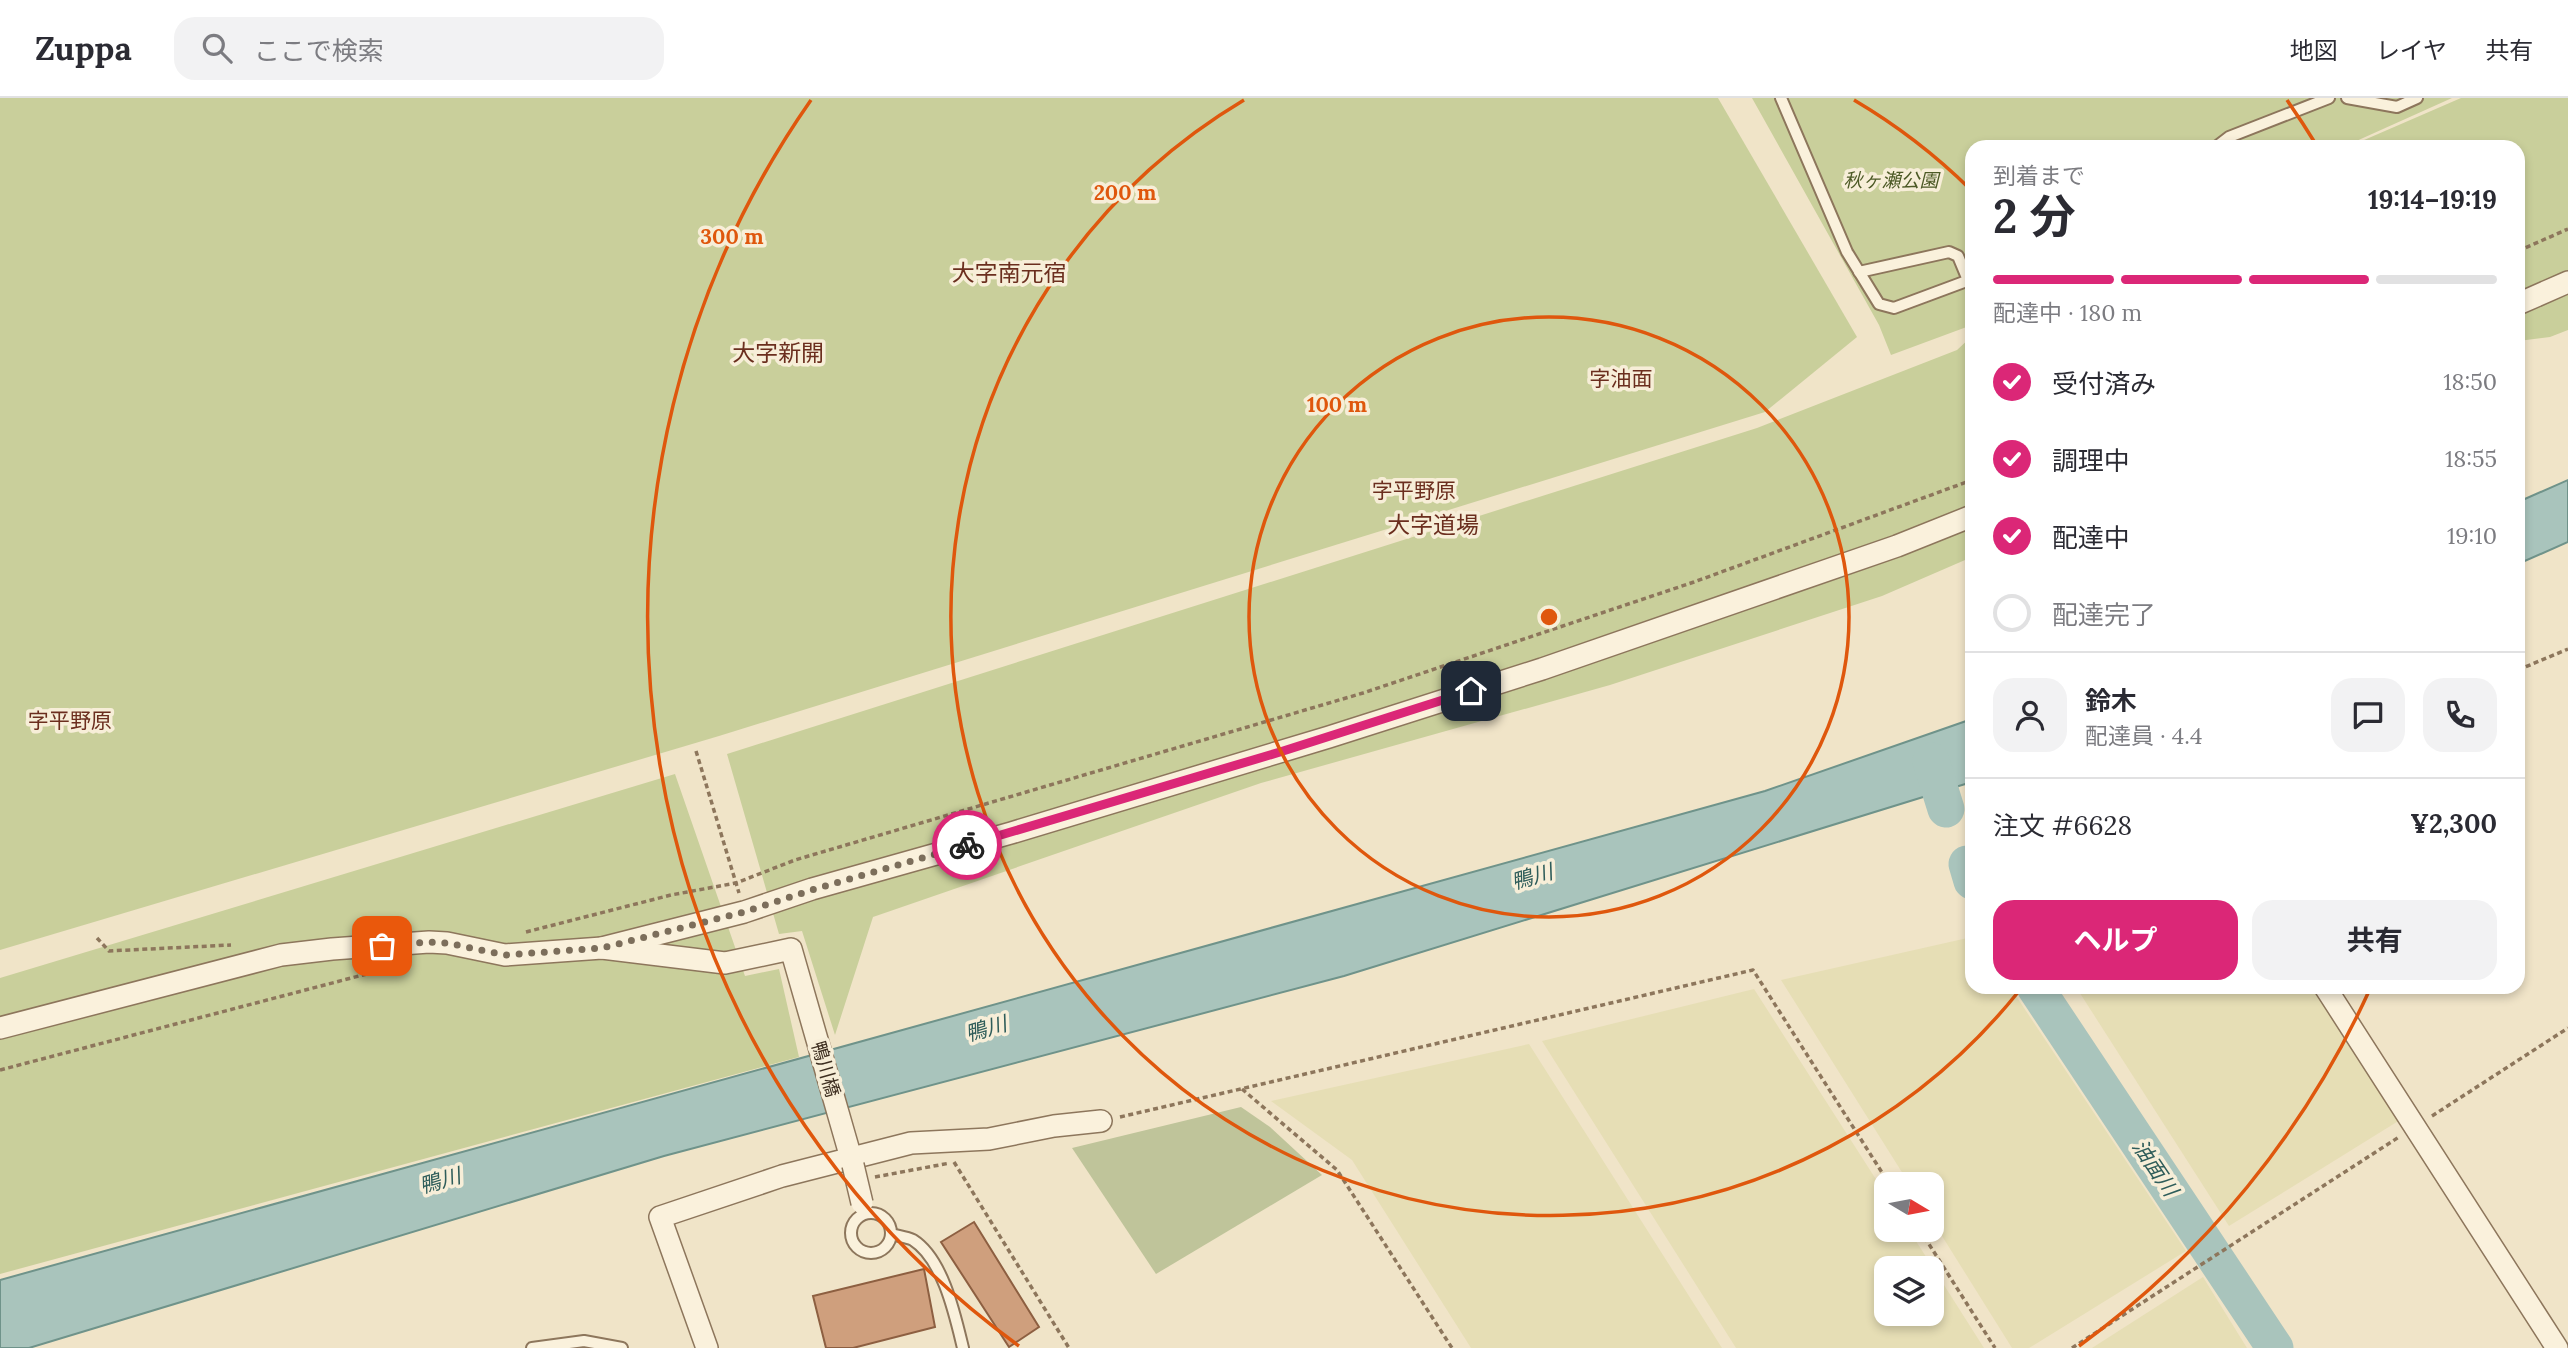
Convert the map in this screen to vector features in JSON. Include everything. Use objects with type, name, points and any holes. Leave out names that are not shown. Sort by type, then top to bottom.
[{"type":"street","points":[[2525,301],[2568,282]]},
{"type":"street","points":[[0,1028],[281,955],[429,942],[505,955],[602,948],[744,912],[1329,737],[1530,672],[1897,546],[1965,519]]},
{"type":"street","name":"鴨川橋","points":[[602,948],[725,963],[791,950],[864,1208]]},
{"type":"street","points":[[2330,994],[2557,1348]]},
{"type":"street","points":[[707,1348],[660,1217],[782,1176],[911,1143],[989,1139],[1054,1126],[1101,1121]]},
{"type":"lane","points":[[1781,98],[1847,252],[1879,304],[1894,309],[1965,281]]},
{"type":"lane","points":[[2225,140],[2329,98]]},
{"type":"lane","points":[[2347,98],[2397,107],[2417,98]]},
{"type":"lane","points":[[1859,272],[1949,252],[1958,256],[1965,269]]},
{"type":"lane","points":[[864,1208],[884,1217],[891,1228],[891,1234],[882,1250],[869,1253],[857,1248],[850,1235],[851,1228],[864,1208]]},
{"type":"lane","points":[[891,1234],[912,1239],[932,1258],[953,1308],[963,1348]]},
{"type":"lane","points":[[532,1348],[584,1340],[622,1348]]},
{"type":"path","points":[[2525,248],[2568,229]]},
{"type":"path","points":[[519,933],[671,895],[736,883],[795,860],[1093,774],[1413,677],[1694,582],[1965,483]]},
{"type":"path","points":[[2525,667],[2568,649]]},
{"type":"path","points":[[696,751],[744,912]]},
{"type":"path","points":[[97,938],[109,951],[233,945]]},
{"type":"path","points":[[0,1070],[402,965]]},
{"type":"path","points":[[1101,1121],[1753,970],[1882,1172]]},
{"type":"path","points":[[2073,1348],[2568,1028]]},
{"type":"path","points":[[1242,1089],[1337,1170],[1452,1348]]},
{"type":"path","points":[[872,1178],[964,1160]]},
{"type":"path","points":[[954,1162],[1069,1348]]},
{"type":"path","points":[[1928,1242],[1995,1348]]},
{"type":"shaded area","points":[[1965,939],[1965,994],[2015,994],[2186,1251],[2029,1348],[2012,1348],[1944,1239],[1944,1172],[1902,1172],[1781,980]]},
{"type":"shaded area","points":[[1754,989],[1874,1176],[1874,1242],[1917,1242],[1926,1256],[1874,1256],[1874,1326],[1944,1326],[1944,1285],[1984,1348],[1736,1348],[1542,1041]]},
{"type":"shaded area","points":[[2080,994],[2319,994],[2400,1120],[2229,1226]]},
{"type":"shaded area","points":[[1529,1044],[1722,1348],[1471,1348],[1352,1160],[1271,1101]]},
{"type":"shaded area","points":[[2203,1277],[2247,1348],[2092,1348]]},
{"type":"green space","points":[[0,98],[1718,98],[1857,337],[1765,412],[719,736],[0,950]]},
{"type":"green space","name":"秋ヶ瀬公園","points":[[1752,98],[2452,98],[2359,140],[1965,140],[1965,328],[1891,355],[1879,325]]},
{"type":"green space","points":[[2461,98],[2568,98],[2568,330],[2550,337],[2525,340],[2525,140],[2364,140]]},
{"type":"green space","points":[[1965,343],[1965,560],[1882,596],[1610,685],[1261,783],[873,917],[835,1035],[802,931],[779,934],[727,754],[1757,428],[1957,350]]},
{"type":"green space","points":[[675,774],[745,976],[779,969],[799,1057],[0,1274],[0,978]]},
{"type":"green space","points":[[1241,1107],[1270,1127],[1322,1175],[1156,1274],[1072,1148]]},
{"type":"water","points":[[2568,480],[2568,542],[2525,561],[2525,499]]},
{"type":"water","name":"鴨川","points":[[1965,721],[1965,784],[1344,976],[664,1156],[29,1348],[0,1348],[0,1280],[1765,791]]},
{"type":"building","points":[[974,1222],[1039,1327],[1009,1347],[941,1242]]},
{"type":"building","points":[[924,1269],[935,1327],[853,1348],[826,1348],[813,1296]]},
{"type":"waterway","name":"油面川","points":[[1931,761],[1946,809]]},
{"type":"waterway","name":"油面川","points":[[2040,994],[2275,1348]]},
{"type":"way so far","points":[[382,946],[447,943],[505,955],[602,948],[744,912],[967,845]]},
{"type":"district","name":"大字南元宿","points":[[1009,273]]},
{"type":"district","name":"大字新開","points":[[778,353]]},
{"type":"district","name":"字油面","points":[[1621,379]]},
{"type":"district","name":"字平野原","points":[[1414,491]]},
{"type":"district","name":"大字道場","points":[[1433,525]]},
{"type":"district","name":"字平野原","points":[[70,721]]},
{"type":"route","points":[[967,845],[1280,752],[1471,691]]}]
